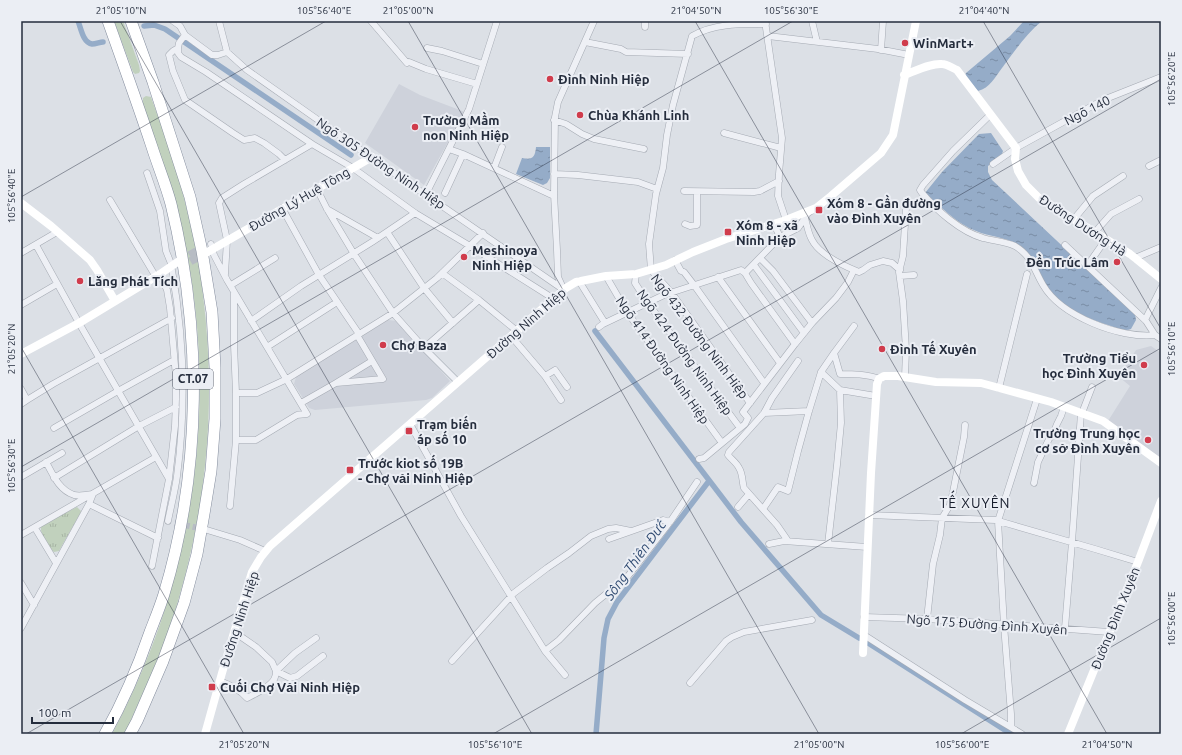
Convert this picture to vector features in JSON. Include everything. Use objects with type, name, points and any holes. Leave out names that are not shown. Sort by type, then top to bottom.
[{"type":"highway","name":"CT.07","points":[[105,734],[118,711],[143,651],[164,594],[184,508],[190,466],[194,414],[190,313],[179,239],[170,202],[133,90],[108,21]]},
{"type":"highway","name":"CT.07","points":[[130,734],[163,662],[184,602],[197,554],[211,471],[215,419],[215,367],[212,312],[202,251],[190,197],[153,82],[131,21]]},
{"type":"main road","name":"Đường Ninh Hiệp","points":[[205,734],[252,572],[265,551],[514,333],[564,290],[576,282],[606,276],[636,274],[651,270],[726,239],[786,220],[816,208],[844,186],[881,152],[893,135],[916,21]]},
{"type":"main road","points":[[904,75],[932,65],[942,64],[957,70],[1016,148]]},
{"type":"main road","name":"Đường Dương Hà","points":[[1016,148],[1015,159],[1018,171],[1026,185],[1039,198],[1135,258],[1161,279]]},
{"type":"main road","name":"Đường Lý Huệ Tông","points":[[208,248],[227,240],[372,157]]},
{"type":"main road","points":[[21,204],[57,232],[94,264],[115,301]]},
{"type":"main road","points":[[21,354],[79,323],[176,266]]},
{"type":"main road","points":[[863,653],[867,547],[876,396],[877,384],[884,376],[905,377],[936,382],[981,383],[1064,407],[1102,421],[1161,463]]},
{"type":"main road","name":"Đường Đình Xuyên","points":[[1068,734],[1138,562],[1161,501]]},
{"type":"street","points":[[173,21],[180,26],[184,36],[212,54],[218,55],[227,52],[219,21]]},
{"type":"street","points":[[372,21],[408,63],[477,84]]},
{"type":"street","points":[[426,194],[469,109],[497,21]]},
{"type":"street","points":[[564,290],[558,277],[554,196],[554,120],[558,102],[594,21]]},
{"type":"street","points":[[812,21],[817,42]]},
{"type":"street","points":[[881,50],[883,21]]},
{"type":"street","points":[[651,270],[649,244],[663,168],[666,135],[692,36],[701,31],[727,23],[765,22],[782,138],[778,196],[786,220]]},
{"type":"street","points":[[184,36],[169,55],[173,71],[185,100],[232,134],[244,140],[255,138],[286,160]]},
{"type":"street","points":[[768,36],[881,50],[908,55]]},
{"type":"street","points":[[585,42],[621,49],[626,52],[688,54]]},
{"type":"street","points":[[178,45],[178,53],[181,57],[206,72],[312,144],[353,168],[415,213],[554,299]]},
{"type":"street","points":[[427,48],[442,51],[483,64]]},
{"type":"street","name":"Ngõ 305 Đường Ninh Hiệp","points":[[227,52],[246,70],[564,290]]},
{"type":"street","name":"Ngõ 140","points":[[993,164],[1016,148],[1103,100],[1161,77]]},
{"type":"street","points":[[990,115],[953,151],[923,184],[920,190],[922,193],[946,217],[961,227],[980,237],[1008,243],[1022,251],[1033,264],[1043,285],[1049,293],[1066,309],[1090,322],[1129,334],[1146,336],[1155,335]]},
{"type":"street","points":[[554,120],[566,124],[582,134],[594,139],[644,148]]},
{"type":"street","points":[[724,133],[781,148]]},
{"type":"street","points":[[225,275],[227,240],[219,203],[222,198],[312,144]]},
{"type":"street","points":[[494,168],[502,147]]},
{"type":"street","points":[[449,149],[464,154],[554,196]]},
{"type":"street","points":[[445,193],[464,154]]},
{"type":"street","points":[[1149,166],[1161,160]]},
{"type":"street","points":[[147,174],[160,211],[166,251],[176,266],[176,294],[180,327],[182,376],[181,436],[172,522],[161,519]]},
{"type":"street","points":[[554,174],[578,175],[638,182],[658,189]]},
{"type":"street","points":[[1074,219],[1093,196],[1123,176]]},
{"type":"street","points":[[684,191],[754,192],[760,191],[779,181]]},
{"type":"street","points":[[317,189],[327,209],[354,254],[393,313],[424,348],[458,382]]},
{"type":"street","points":[[685,224],[690,226],[697,225],[697,192]]},
{"type":"street","points":[[1095,232],[1111,214],[1139,199]]},
{"type":"street","points":[[110,200],[167,290],[172,318],[176,377],[175,426],[169,479],[152,566]]},
{"type":"street","points":[[282,208],[319,275],[358,335],[383,379],[336,382]]},
{"type":"street","points":[[745,273],[780,237],[798,228],[808,213],[816,208]]},
{"type":"street","points":[[905,377],[906,350],[900,273],[903,256],[906,208]]},
{"type":"street","points":[[327,209],[378,238]]},
{"type":"street","points":[[251,321],[415,213]]},
{"type":"street","points":[[805,218],[811,239],[820,250],[856,271],[863,270],[870,265],[883,261],[892,263],[900,273],[914,275]]},
{"type":"street","points":[[774,224],[780,237]]},
{"type":"street","points":[[21,254],[57,232]]},
{"type":"street","points":[[388,232],[424,288],[453,323]]},
{"type":"street","points":[[236,393],[257,393],[287,379],[393,313],[442,273],[483,233]]},
{"type":"street","points":[[1087,266],[1106,239]]},
{"type":"street","points":[[36,245],[169,479]]},
{"type":"street","points":[[1064,245],[1145,320],[1155,335],[1161,339]]},
{"type":"street","points":[[1135,258],[1161,247]]},
{"type":"street","points":[[208,248],[214,255],[251,321],[307,414],[297,414],[256,440],[236,440]]},
{"type":"street","points":[[232,288],[275,258]]},
{"type":"street","points":[[760,258],[773,271],[812,323]]},
{"type":"street","points":[[675,260],[681,271],[684,272],[694,285],[764,383]]},
{"type":"street","points":[[754,265],[804,333]]},
{"type":"street","name":"Ngõ 432 Đường Ninh Hiệp","points":[[651,270],[671,292],[750,402]]},
{"type":"street","points":[[598,327],[605,322],[671,292],[741,270],[745,273],[795,344]]},
{"type":"street","points":[[699,459],[704,458],[745,424],[748,418],[743,412],[750,402],[795,344],[812,323],[836,298],[856,271]]},
{"type":"street","points":[[442,273],[479,300],[514,333],[545,376],[560,400]]},
{"type":"street","name":"Ngõ 424 Đường Ninh Hiệp","points":[[636,274],[636,283],[648,303],[740,428]]},
{"type":"street","points":[[999,388],[1027,274]]},
{"type":"street","name":"Ngõ 414 Đường Ninh Hiệp","points":[[606,276],[627,312],[722,443]]},
{"type":"street","points":[[718,277],[780,363]]},
{"type":"street","points":[[579,281],[605,322]]},
{"type":"street","points":[[21,305],[58,284]]},
{"type":"street","points":[[230,506],[236,440],[236,393],[232,288]]},
{"type":"street","points":[[1145,320],[1161,288]]},
{"type":"street","points":[[424,348],[479,300]]},
{"type":"street","points":[[267,347],[337,302]]},
{"type":"street","points":[[21,404],[53,384],[172,318]]},
{"type":"street","points":[[763,509],[778,487],[788,491],[808,411],[821,372],[854,326]]},
{"type":"street","points":[[834,353],[840,374],[874,376],[880,379]]},
{"type":"street","points":[[54,428],[174,360]]},
{"type":"street","points":[[301,403],[372,361]]},
{"type":"street","points":[[788,541],[763,509],[744,488],[742,474],[739,467],[728,455],[764,413],[772,398],[798,361]]},
{"type":"street","points":[[545,376],[555,370],[567,387]]},
{"type":"street","points":[[821,372],[840,390],[876,396]]},
{"type":"street","points":[[1065,628],[1081,413],[1092,387]]},
{"type":"street","points":[[21,389],[27,400]]},
{"type":"street","points":[[828,544],[838,458],[840,390]]},
{"type":"street","points":[[1011,727],[1012,714],[1004,625],[998,521],[1037,399]]},
{"type":"street","points":[[54,478],[139,426],[176,407]]},
{"type":"street","points":[[1034,483],[1038,462],[1064,407]]},
{"type":"street","points":[[764,413],[808,411]]},
{"type":"street","points":[[410,424],[461,516],[545,651],[565,674]]},
{"type":"street","points":[[927,619],[933,564],[940,535],[942,518],[950,504],[953,492],[965,425]]},
{"type":"street","points":[[21,477],[62,453]]},
{"type":"street","points":[[21,535],[156,457]]},
{"type":"street","points":[[46,462],[60,486],[74,495],[93,494]]},
{"type":"street","points":[[545,651],[595,603],[628,576],[670,522],[697,482]]},
{"type":"street","points":[[21,628],[89,504],[93,494]]},
{"type":"street","points":[[738,507],[749,494]]},
{"type":"street","points":[[89,504],[158,538]]},
{"type":"street","points":[[73,505],[78,506],[81,509],[83,513],[82,517]]},
{"type":"street","points":[[869,515],[998,521],[1138,562]]},
{"type":"street","points":[[609,539],[663,520],[670,522]]},
{"type":"street","points":[[35,528],[56,563]]},
{"type":"street","points":[[452,661],[511,596],[546,568],[591,536],[608,528],[631,531]]},
{"type":"street","points":[[206,530],[240,540],[265,551]]},
{"type":"street","points":[[769,544],[788,541],[867,547]]},
{"type":"street","points":[[21,583],[34,604]]},
{"type":"street","name":"Ngõ 175 Đường Đình Xuyên","points":[[864,617],[927,619],[1109,632]]},
{"type":"street","points":[[690,684],[726,641],[732,637],[744,632],[812,620]]},
{"type":"street","points":[[864,635],[921,673],[1022,734]]},
{"type":"street","points":[[220,681],[232,685],[247,698],[271,684],[275,678],[276,671],[272,662],[256,647],[240,636]]},
{"type":"street","points":[[276,671],[295,653],[316,638]]},
{"type":"street","points":[[276,671],[290,678],[296,676],[323,656]]},
{"type":"shaded area","name":"Trường Mầm non Ninh Hiệp","points":[[399,84],[420,95],[465,112],[424,185],[365,143]]},
{"type":"shaded area","name":"Chợ Baza","points":[[388,320],[397,321],[450,381],[432,398],[426,400],[315,410],[309,408],[294,384],[296,377]]},
{"type":"shaded area","points":[[1151,346],[1161,353],[1161,458],[1108,421],[1130,386],[1119,377],[1136,350]]},
{"type":"green space","points":[[114,21],[123,21],[139,65],[139,73],[135,74],[133,72]]},
{"type":"green space","points":[[146,96],[151,97],[174,163],[182,189],[198,260],[207,331],[209,366],[208,437],[200,506],[185,576],[174,614],[155,665],[127,729],[123,734],[112,734],[139,679],[160,623],[178,565],[190,506],[197,446],[200,386],[197,325],[189,265],[175,204],[143,105],[143,98]]},
{"type":"green space","points":[[77,507],[81,511],[80,514],[59,551],[54,552],[45,541],[41,527],[47,522]]},
{"type":"water","points":[[1024,21],[1042,21],[1020,43],[992,82],[982,90],[978,91],[965,76],[966,73],[1010,36]]},
{"type":"water","points":[[991,133],[1003,151],[1002,154],[988,166],[988,172],[992,180],[1135,314],[1136,320],[1131,329],[1122,330],[1080,314],[1062,302],[1048,288],[1033,260],[1023,248],[1009,240],[981,233],[969,228],[949,214],[925,193],[942,172],[979,134]]},
{"type":"water","points":[[536,147],[550,147],[550,178],[547,183],[543,185],[516,174],[522,158],[528,159],[534,156]]},
{"type":"waterway","points":[[78,21],[86,41],[92,44],[103,42]]},
{"type":"waterway","points":[[144,26],[154,25],[165,29],[351,155]]},
{"type":"waterway","points":[[595,331],[741,522],[821,615],[859,638]]},
{"type":"waterway","name":"Sông Thiên Đức","points":[[596,734],[604,638],[608,619],[617,602],[709,481]]},
{"type":"waterway","points":[[868,643],[1011,734]]},
{"type":"tunnel","points":[[179,261],[204,247]]},
{"type":"tunnel","points":[[180,267],[206,253]]},
{"type":"tunnel","points":[[175,523],[203,529]]},
{"type":"place","name":"WinMart+","points":[[905,43]]},
{"type":"place","name":"Đình Ninh Hiệp","points":[[550,79]]},
{"type":"place","name":"Chùa Khánh Linh","points":[[580,115]]},
{"type":"place","name":"Trường Mầm non Ninh Hiệp","points":[[415,127]]},
{"type":"place","name":"Xóm 8 - Gần đường vào Đình Xuyên","points":[[819,210]]},
{"type":"place","name":"Xóm 8 - xã Ninh Hiệp","points":[[728,232]]},
{"type":"place","name":"Meshinoya Ninh Hiệp","points":[[464,257]]},
{"type":"place","name":"Đền Trúc Lâm","points":[[1117,262]]},
{"type":"place","name":"Lăng Phát Tích","points":[[80,281]]},
{"type":"place","name":"Chợ Baza","points":[[383,345]]},
{"type":"place","name":"Đình Tế Xuyên","points":[[882,349]]},
{"type":"place","name":"Trường Tiểu học Đình Xuyên","points":[[1144,365]]},
{"type":"place","name":"Trạm biến áp số 10","points":[[409,431]]},
{"type":"place","name":"Trường Trung học cơ sở Đình Xuyên","points":[[1148,440]]},
{"type":"place","name":"Trước kiot số 19B - Chợ vải Ninh Hiệp","points":[[350,470]]},
{"type":"place","name":"Cuối Chợ Vải Ninh Hiệp","points":[[212,687]]},
{"type":"district","name":"TẾ XUYÊN","points":[[975,503]]}]
